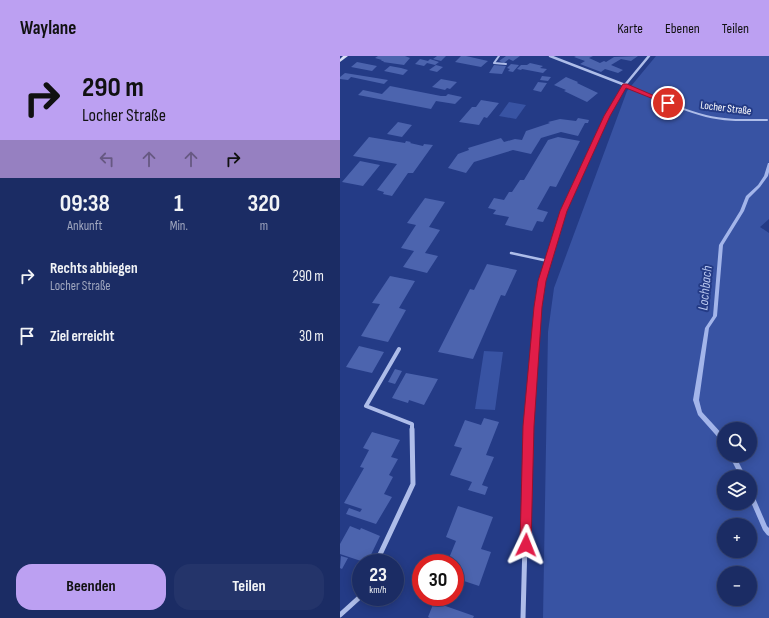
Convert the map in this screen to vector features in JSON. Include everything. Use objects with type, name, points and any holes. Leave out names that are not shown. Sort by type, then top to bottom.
[{"type":"main road","points":[[340,61],[346,56]]},
{"type":"street","name":"Locher Straße","points":[[550,56],[625,85]]},
{"type":"street","points":[[523,618],[528,426],[538,307],[542,281],[564,211],[607,116],[625,85],[649,56]]},
{"type":"street","points":[[380,554],[413,484],[412,424],[366,406],[399,349]]},
{"type":"street","points":[[340,616],[352,606]]},
{"type":"lane","points":[[499,56],[494,62],[506,64]]},
{"type":"lane","name":"Locher Straße","points":[[625,85],[682,109],[706,116],[767,120]]},
{"type":"lane","points":[[511,253],[548,261]]},
{"type":"shaded area","points":[[656,56],[769,56],[769,219],[760,227],[769,233],[769,618],[543,618],[548,332],[554,288],[627,91]]},
{"type":"shaded area","points":[[509,102],[526,105],[516,119],[499,116]]},
{"type":"shaded area","points":[[484,351],[503,352],[495,410],[475,409]]},
{"type":"building","points":[[378,56],[405,56],[410,58],[404,65],[383,62],[384,61],[375,58]]},
{"type":"building","points":[[437,56],[446,56],[441,61],[433,59]]},
{"type":"building","points":[[461,56],[488,61],[481,67],[455,62]]},
{"type":"building","points":[[506,56],[520,56],[513,61],[509,59],[504,63],[499,61]]},
{"type":"building","points":[[593,56],[589,58],[600,63],[604,61],[606,62],[614,57],[638,56],[631,61],[621,59],[611,65],[623,70],[618,73],[605,69],[601,72],[580,64],[585,61],[574,57]]},
{"type":"building","points":[[420,59],[428,61],[430,59],[439,62],[435,65],[427,63],[424,66],[415,64]]},
{"type":"building","points":[[357,62],[377,66],[372,71],[351,67]]},
{"type":"building","points":[[530,63],[543,66],[540,68],[547,69],[543,73],[517,69],[521,65],[527,65]]},
{"type":"building","points":[[511,64],[519,65],[513,72],[508,71],[510,69],[507,68]]},
{"type":"building","points":[[436,65],[443,67],[437,72],[429,70]]},
{"type":"building","points":[[494,65],[506,66],[502,74],[489,73]]},
{"type":"building","points":[[390,66],[408,70],[403,75],[384,71]]},
{"type":"building","points":[[345,73],[388,80],[384,84],[351,77],[348,80],[340,79],[340,77]]},
{"type":"building","points":[[542,76],[551,77],[548,81],[540,80]]},
{"type":"building","points":[[566,77],[598,93],[587,102],[554,85]]},
{"type":"building","points":[[441,79],[457,82],[450,89],[447,88],[445,90],[432,87]]},
{"type":"building","points":[[538,82],[547,83],[541,92],[533,90]]},
{"type":"building","points":[[390,86],[441,96],[446,96],[448,94],[462,97],[455,104],[436,101],[431,109],[358,95],[363,90],[382,94]]},
{"type":"building","points":[[481,100],[499,103],[487,118],[484,117],[479,125],[459,122],[472,107],[476,107]]},
{"type":"building","points":[[578,118],[589,120],[588,123],[585,123],[578,136],[561,132],[541,138],[531,154],[513,150],[474,162],[466,173],[448,168],[458,154],[469,150],[468,148],[501,138],[504,142],[515,139],[522,140],[526,131],[550,123],[548,122],[560,119],[576,121]]},
{"type":"building","points":[[398,122],[412,125],[402,137],[387,134]]},
{"type":"building","points":[[369,137],[405,143],[406,141],[423,146],[424,144],[433,145],[413,173],[408,173],[392,196],[383,194],[384,192],[377,190],[397,164],[353,156]]},
{"type":"building","points":[[558,137],[580,141],[556,187],[550,186],[537,209],[548,212],[543,222],[537,221],[532,231],[505,225],[509,217],[493,214],[496,210],[488,208],[494,198],[504,200],[509,192],[512,192],[520,180],[524,180],[548,140]]},
{"type":"building","points":[[360,161],[380,165],[363,186],[342,182]]},
{"type":"building","points":[[425,198],[445,202],[429,227],[440,230],[425,253],[438,256],[427,273],[403,267],[414,251],[401,248],[416,225],[407,223]]},
{"type":"building","points":[[487,264],[517,270],[505,296],[501,295],[473,359],[438,352],[470,289],[474,290]]},
{"type":"building","points":[[390,276],[415,281],[399,308],[406,310],[388,342],[361,336],[380,304],[372,303]]},
{"type":"building","points":[[359,346],[384,352],[372,373],[346,367]]},
{"type":"building","points":[[395,369],[402,371],[395,384],[388,382]]},
{"type":"building","points":[[406,373],[438,379],[424,405],[409,400],[408,403],[392,398]]},
{"type":"building","points":[[484,418],[499,422],[486,455],[494,457],[482,485],[488,487],[485,495],[468,490],[472,482],[450,475],[462,448],[454,446],[465,420],[481,425]]},
{"type":"building","points":[[372,432],[400,440],[391,457],[398,459],[389,475],[393,477],[384,494],[392,497],[376,524],[346,514],[349,508],[360,512],[362,509],[344,503],[364,468],[360,467],[369,450],[363,448]]},
{"type":"building","points":[[458,506],[493,517],[481,549],[491,552],[479,586],[464,581],[464,554],[451,554],[456,541],[446,537]]},
{"type":"building","points":[[350,526],[360,530],[361,528],[380,536],[371,554],[352,554],[352,558],[340,554],[340,544]]},
{"type":"building","points":[[341,556],[348,558],[342,569],[340,568]]},
{"type":"building","points":[[432,606],[445,606],[474,616],[473,618],[428,617]]},
{"type":"waterway","name":"Lochbach","points":[[717,432],[700,413],[696,400],[707,328],[715,316],[721,245],[742,211],[747,197],[759,186],[766,176],[769,164]]},
{"type":"waterway","name":"Lochbach","points":[[736,462],[740,470]]},
{"type":"waterway","name":"Lochbach","points":[[757,509],[765,528],[769,533]]},
{"type":"route","points":[[526,545],[528,426],[538,307],[542,281],[564,211],[607,116],[625,85],[668,103]]}]
